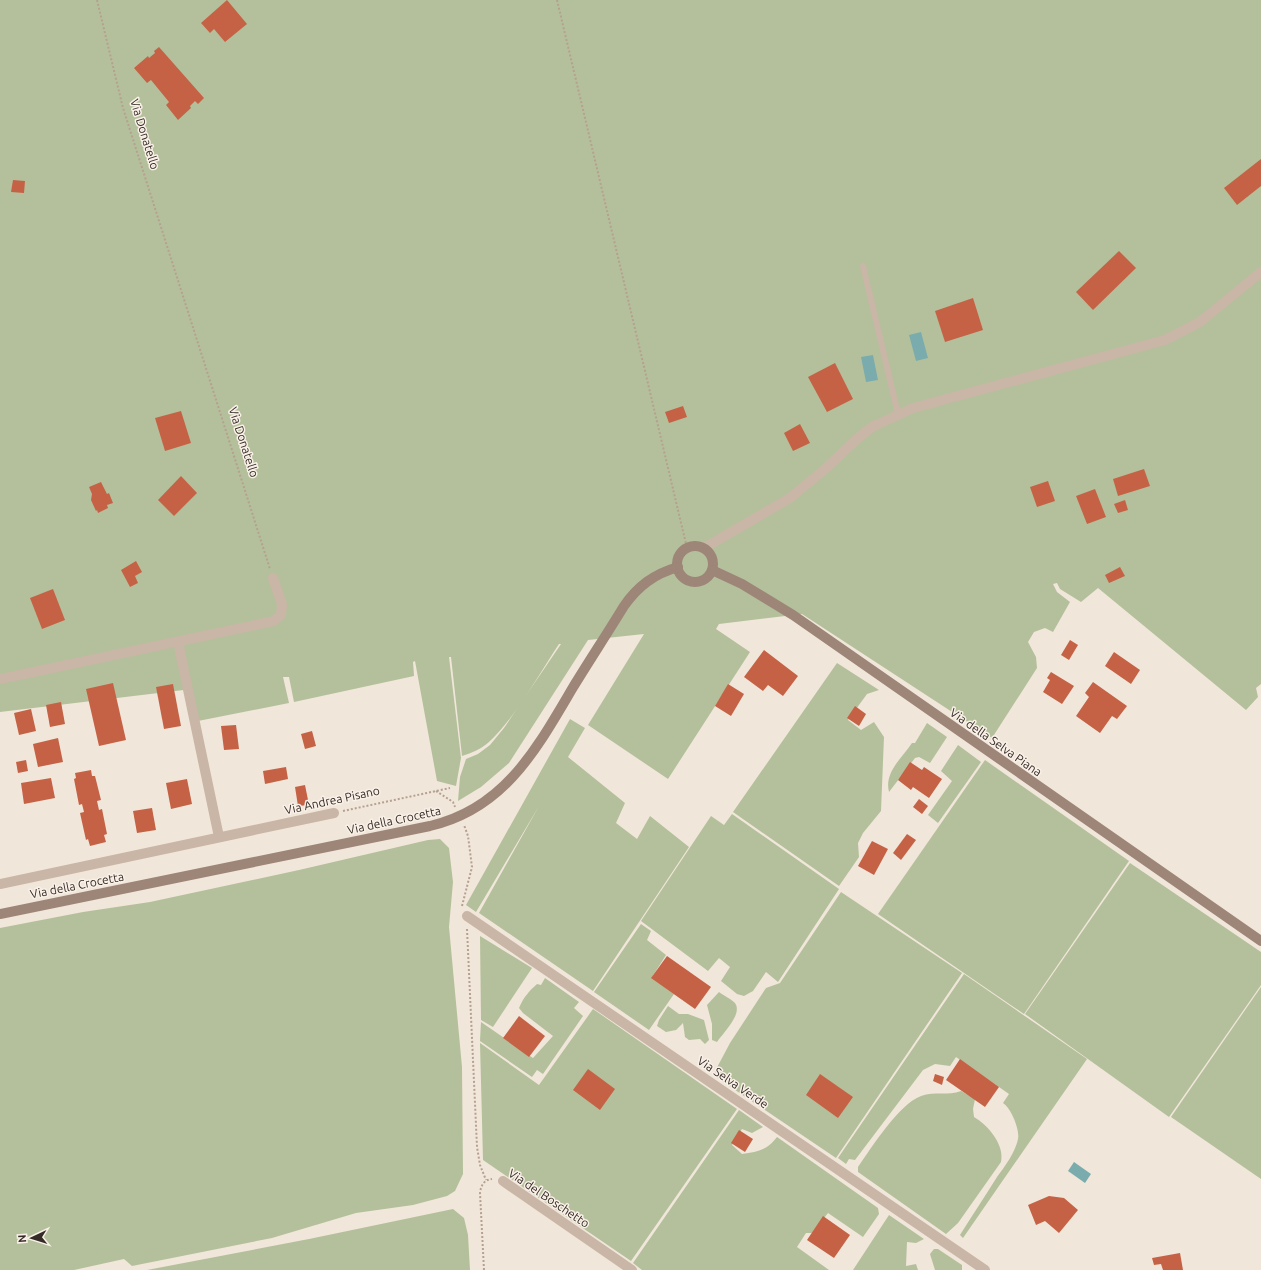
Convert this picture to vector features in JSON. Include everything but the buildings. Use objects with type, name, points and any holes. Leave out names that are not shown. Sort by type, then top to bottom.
[{"type":"street","points":[[704,548],[786,501],[824,470],[872,427],[898,414],[1165,340],[1200,322],[1261,272]]},
{"type":"street","points":[[699,546],[704,548],[712,557],[712,570],[705,579],[694,582],[684,577],[678,567],[679,556],[687,548],[699,546]]},
{"type":"street","name":"Via della Crocetta","points":[[0,914],[430,826],[460,817],[490,798],[523,767],[540,744],[620,613],[634,594],[654,576],[678,567]]},
{"type":"street","name":"Via della Selva Piana","points":[[712,570],[746,587],[792,615],[1261,940]]},
{"type":"street","points":[[0,679],[178,642],[278,619],[281,615],[282,604],[273,578]]},
{"type":"street","points":[[178,642],[219,837]]},
{"type":"street","name":"Via Andrea Pisano","points":[[0,884],[334,812]]},
{"type":"street","name":"Via Selva Verde","points":[[467,916],[985,1270]]},
{"type":"street","name":"Via del Boschetto","points":[[503,1181],[632,1270]]},
{"type":"lane","points":[[863,266],[898,414]]},
{"type":"path","name":"Via Donatello","points":[[97,0],[123,108],[273,578]]},
{"type":"path","points":[[557,0],[687,548]]},
{"type":"path","name":"Via Andrea Pisano","points":[[334,812],[450,788]]},
{"type":"path","points":[[436,791],[453,802],[467,832],[472,861],[471,875],[462,905],[463,913],[467,916],[477,1147],[480,1165],[486,1180],[480,1193],[484,1270]]},
{"type":"path","name":"Via del Boschetto","points":[[486,1180],[495,1179],[503,1181]]},
{"type":"green space","points":[[0,0],[1261,0],[1261,684],[1256,688],[1258,697],[1246,710],[1098,588],[1081,602],[1060,589],[1057,583],[1053,584],[1057,592],[1070,602],[1053,632],[1045,628],[1034,632],[1028,642],[1036,657],[1037,668],[992,738],[802,614],[719,624],[716,629],[750,652],[668,779],[588,725],[644,634],[588,640],[509,763],[481,787],[458,801],[460,777],[466,759],[478,754],[490,745],[504,728],[522,701],[508,721],[489,742],[483,747],[462,756],[451,657],[449,657],[461,758],[456,786],[437,781],[415,661],[413,662],[414,676],[294,702],[289,677],[283,677],[289,703],[198,721],[192,689],[0,712]],"holes":[[[559,644],[561,644],[527,694]]]},
{"type":"green space","points":[[837,663],[879,690],[867,694],[848,720],[861,730],[874,722],[884,737],[881,811],[863,833],[858,843],[859,857],[839,886],[733,812]]},
{"type":"green space","points":[[570,719],[585,728],[568,757],[625,803],[616,823],[637,839],[650,816],[689,847],[593,991],[479,913],[539,806],[476,912],[466,905]]},
{"type":"green space","points":[[927,723],[947,737],[930,763],[919,757],[915,758],[889,792],[888,785],[891,772],[912,743],[915,743]]},
{"type":"green space","points":[[958,745],[981,762],[938,823],[928,815],[952,781],[941,771]]},
{"type":"green space","points":[[985,760],[1129,861],[1024,1014],[878,914]]},
{"type":"green space","points":[[732,814],[839,889],[778,982],[766,972],[753,991],[744,996],[737,994],[721,981],[730,967],[719,958],[708,971],[641,921],[711,816],[724,825]]},
{"type":"green space","points":[[440,839],[449,848],[453,882],[449,927],[462,1067],[463,1174],[455,1191],[447,1196],[413,1205],[356,1213],[272,1238],[132,1266],[124,1259],[74,1270],[0,1270],[0,928],[83,912],[150,902],[299,870],[428,840]]},
{"type":"green space","points":[[1130,863],[1261,952],[1261,985],[1169,1117],[1025,1014]]},
{"type":"green space","points":[[841,892],[962,973],[836,1158],[713,1075],[730,1043],[766,988],[780,983]]},
{"type":"green space","points":[[641,924],[651,931],[647,940],[666,955],[652,977],[674,994],[649,1030],[594,992]]},
{"type":"green space","points":[[480,936],[532,968],[493,1027],[481,1020]]},
{"type":"green space","points":[[964,974],[1087,1059],[963,1238],[960,1235],[1015,1149],[1018,1139],[1018,1130],[1012,1114],[1003,1103],[1009,1094],[956,1057],[950,1066],[935,1064],[923,1070],[855,1160],[849,1159],[846,1164],[838,1158]]},
{"type":"green space","points":[[545,978],[579,1002],[574,1008],[583,1016],[543,1074],[537,1070],[532,1077],[480,1041],[481,1022],[533,1058],[553,1036],[523,1013],[519,1008],[529,992],[537,984],[541,985]]},
{"type":"green space","points":[[1261,987],[1261,1179],[1171,1117]]},
{"type":"green space","points":[[719,992],[735,1003],[737,1007],[734,1018],[717,1042],[712,1040],[712,1024],[707,1005]]},
{"type":"green space","points":[[668,1006],[679,1014],[688,1014],[704,1020],[709,1040],[705,1044],[700,1039],[689,1040],[685,1037],[683,1023],[676,1030],[666,1032],[657,1026]]},
{"type":"green space","points":[[593,1009],[737,1109],[631,1261],[483,1160],[480,1043],[539,1085]]},
{"type":"green space","points":[[961,1091],[975,1099],[973,1109],[974,1117],[990,1130],[998,1142],[1002,1156],[1001,1162],[958,1223],[946,1234],[858,1172],[858,1167],[886,1127],[904,1108],[913,1101],[921,1096]]},
{"type":"green space","points":[[739,1110],[763,1127],[752,1133],[742,1129],[732,1145],[742,1154],[762,1150],[770,1145],[777,1137],[878,1208],[879,1214],[863,1237],[828,1213],[812,1233],[806,1233],[797,1247],[829,1270],[642,1270],[633,1263]]},
{"type":"green space","points":[[453,1209],[464,1218],[468,1235],[470,1270],[147,1270],[309,1239]]},
{"type":"green space","points":[[889,1215],[924,1239],[916,1243],[907,1242],[906,1266],[916,1264],[918,1270],[853,1270]]},
{"type":"green space","points":[[934,1249],[938,1249],[962,1265],[962,1270],[935,1270],[930,1254]]},
{"type":"water","points":[[921,332],[928,358],[916,361],[909,335]]},
{"type":"water","points":[[873,355],[878,380],[866,382],[861,357]]},
{"type":"water","points":[[1074,1162],[1091,1174],[1085,1183],[1068,1171]]}]
